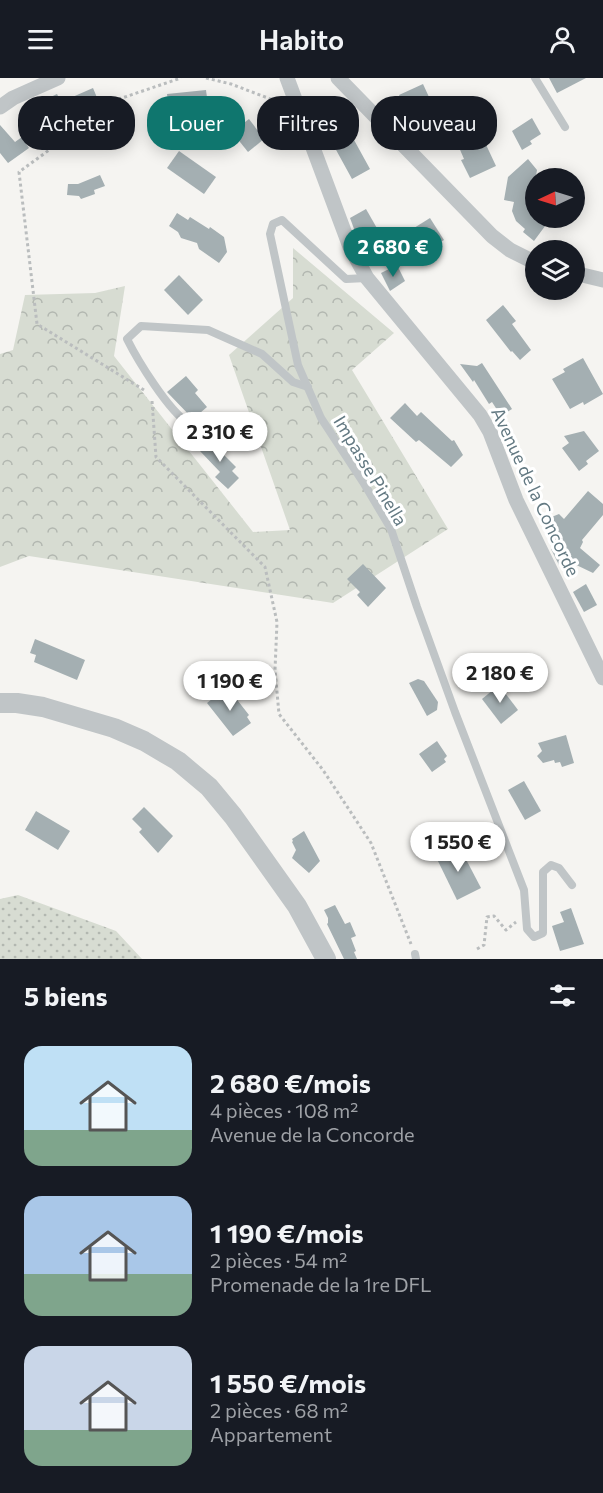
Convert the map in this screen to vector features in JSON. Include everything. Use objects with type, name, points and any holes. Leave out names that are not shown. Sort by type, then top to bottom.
[{"type":"street","points":[[0,107],[13,98],[58,78]]},
{"type":"street","name":"Avenue de la Concorde","points":[[287,78],[293,96]]},
{"type":"street","points":[[338,78],[492,236],[510,250],[525,257]]},
{"type":"street","name":"Avenue de la Concorde","points":[[313,150],[350,247],[367,278],[468,399],[490,432],[516,500],[562,599],[603,678]]},
{"type":"street","points":[[585,276],[603,280]]},
{"type":"street","points":[[0,703],[43,706],[114,728],[144,741],[178,761],[209,787],[233,816],[297,906],[326,959]]},
{"type":"lane","points":[[535,78],[565,127]]},
{"type":"lane","name":"Impasse Pinella","points":[[367,278],[346,279],[282,220],[273,224],[270,234],[298,365],[321,418],[392,529],[455,712],[524,890],[526,924]]},
{"type":"lane","points":[[233,446],[224,432],[188,424],[168,403],[137,358],[128,339],[141,326],[208,330],[262,354],[293,382],[308,387]]},
{"type":"lane","points":[[526,924],[534,937],[543,933],[543,872],[550,865],[559,868],[572,885]]},
{"type":"path","points":[[181,78],[119,99],[19,172],[37,324],[152,394],[156,457],[265,567],[277,622],[275,670],[279,714],[323,770],[371,843],[415,957]]},
{"type":"path","points":[[206,78],[231,84],[263,96]]},
{"type":"path","points":[[477,949],[484,945],[487,917],[494,916],[506,930],[517,921],[526,924]]},
{"type":"green space","points":[[293,248],[394,333],[352,370],[448,529],[333,603],[29,556],[0,567],[0,354],[13,350],[25,295],[95,293],[125,286],[114,356],[253,532],[290,530],[229,355],[293,298]]},
{"type":"green space","points":[[18,895],[116,931],[142,959],[0,959],[0,899]]},
{"type":"building","points":[[549,78],[586,78],[557,93]]},
{"type":"building","points":[[423,84],[429,96],[399,96]]},
{"type":"building","points":[[93,88],[96,96],[75,96]]},
{"type":"building","points":[[206,90],[207,96],[167,96],[167,94]]},
{"type":"building","points":[[532,118],[541,134],[530,141],[532,144],[522,150],[512,131]]},
{"type":"building","points":[[249,119],[257,130],[257,145],[248,152],[245,148],[245,122]]},
{"type":"building","points":[[0,125],[15,142],[18,140],[18,150],[26,150],[8,163],[0,153]]},
{"type":"building","points":[[359,149],[370,169],[352,179],[336,150]]},
{"type":"building","points":[[460,150],[488,150],[496,166],[470,178],[461,160],[464,159]]},
{"type":"building","points":[[179,151],[216,177],[204,194],[167,168]]},
{"type":"building","points":[[528,159],[535,168],[525,168],[525,228],[544,228],[535,240],[523,232],[525,229],[516,221],[512,211],[514,202],[504,200],[508,177]]},
{"type":"building","points":[[100,175],[105,186],[94,190],[95,194],[81,199],[79,196],[67,195],[68,184],[78,184]]},
{"type":"building","points":[[366,209],[378,230],[360,245],[350,218]]},
{"type":"building","points":[[177,213],[188,220],[190,217],[209,229],[210,227],[224,237],[227,252],[219,263],[199,249],[197,243],[181,238],[178,232],[169,226]]},
{"type":"building","points":[[430,218],[444,240],[428,250],[414,228]]},
{"type":"building","points":[[397,265],[405,281],[390,291],[381,273]]},
{"type":"building","points":[[179,275],[203,300],[188,315],[164,290]]},
{"type":"building","points":[[503,305],[516,321],[512,324],[531,350],[520,360],[486,320]]},
{"type":"building","points":[[583,358],[603,394],[584,405],[583,402],[570,409],[552,379],[565,372],[563,369]]},
{"type":"building","points":[[482,363],[512,409],[501,416],[492,402],[489,404],[474,380],[473,382],[460,364],[477,366]]},
{"type":"building","points":[[186,376],[198,390],[195,393],[207,407],[193,419],[167,392]]},
{"type":"building","points":[[405,403],[417,416],[421,412],[452,441],[454,440],[463,455],[451,467],[419,440],[416,442],[390,418]]},
{"type":"building","points":[[584,431],[599,451],[586,461],[588,464],[579,471],[562,448],[569,443],[564,436]]},
{"type":"building","points":[[214,437],[225,445],[220,451],[236,467],[232,471],[239,478],[228,489],[215,477],[220,472],[200,451]]},
{"type":"building","points":[[588,491],[603,504],[603,515],[582,540],[580,548],[600,565],[593,573],[568,561],[559,565],[551,549],[557,546],[546,522],[549,518],[559,514],[564,519]]},
{"type":"building","points":[[363,564],[386,588],[368,607],[357,595],[360,592],[347,579]]},
{"type":"building","points":[[586,584],[597,605],[584,612],[573,592]]},
{"type":"building","points":[[35,639],[85,660],[77,680],[34,662],[36,655],[30,653]]},
{"type":"building","points":[[418,679],[424,681],[438,702],[437,710],[427,716],[409,683]]},
{"type":"building","points":[[499,685],[518,710],[501,724],[482,699]]},
{"type":"building","points":[[227,687],[249,715],[247,717],[251,723],[233,736],[207,703]]},
{"type":"building","points":[[566,735],[574,763],[562,767],[560,762],[555,763],[554,760],[543,763],[537,756],[542,751],[538,743]]},
{"type":"building","points":[[437,741],[447,756],[444,759],[446,762],[432,772],[419,754]]},
{"type":"building","points":[[524,781],[541,811],[525,820],[508,790]]},
{"type":"building","points":[[144,807],[173,836],[158,853],[139,832],[142,829],[132,819]]},
{"type":"building","points":[[36,811],[70,831],[58,850],[25,830]]},
{"type":"building","points":[[304,831],[320,861],[309,873],[292,858],[296,850],[292,839]]},
{"type":"building","points":[[459,846],[481,888],[457,900],[436,857]]},
{"type":"building","points":[[335,905],[345,924],[350,922],[356,936],[351,938],[357,959],[344,959],[327,924],[328,918],[324,910]]},
{"type":"building","points":[[571,908],[584,944],[560,951],[552,926],[564,922],[560,912]]}]
